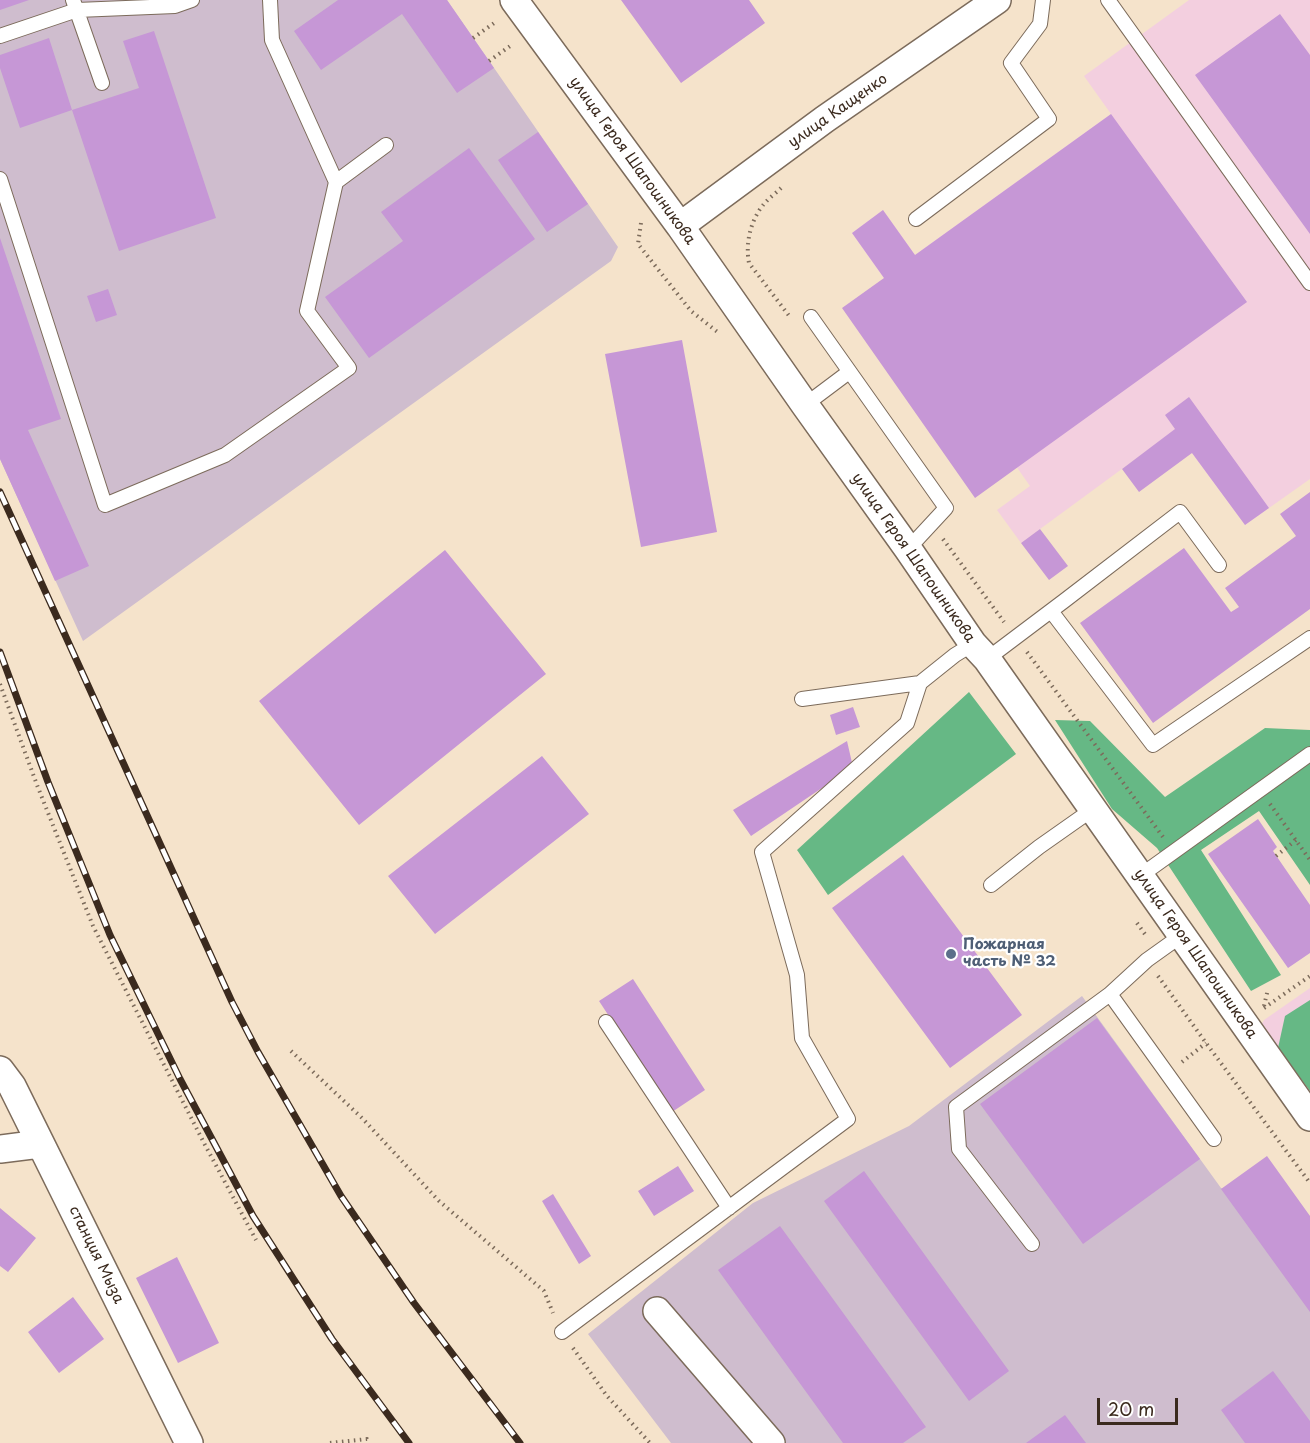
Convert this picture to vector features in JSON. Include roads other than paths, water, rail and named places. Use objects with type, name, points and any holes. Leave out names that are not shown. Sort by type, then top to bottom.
[{"type":"street","name":"улица Кащенко","points":[[680,226],[825,119],[997,0]]},
{"type":"street","name":"улица Героя Шапошникова","points":[[506,10],[680,226],[1182,935],[1254,1015],[1310,1117]]},
{"type":"street","name":"станция Мыза","points":[[4,1085],[40,1144],[189,1443]]},
{"type":"street","points":[[0,1149],[40,1144]]},
{"type":"street","points":[[657,1311],[771,1443]]},
{"type":"lane","points":[[0,36],[75,5],[175,6],[192,0]]},
{"type":"lane","points":[[0,179],[105,505],[225,455],[349,368],[307,311],[336,182],[272,40],[270,0]]},
{"type":"lane","points":[[916,219],[1049,119],[1011,63],[1040,24],[1043,0]]},
{"type":"lane","points":[[1108,0],[1310,283]]},
{"type":"lane","points":[[75,5],[102,83]]},
{"type":"lane","points":[[336,182],[386,145]]},
{"type":"lane","points":[[811,317],[946,508],[908,549]]},
{"type":"lane","points":[[805,405],[849,372]]},
{"type":"lane","points":[[802,699],[920,683],[955,655],[980,651],[1015,637],[1180,512],[1220,565]]},
{"type":"lane","points":[[1051,610],[1153,745],[1310,638]]},
{"type":"lane","points":[[562,1332],[848,1119],[802,1038],[797,975],[762,852],[907,723],[920,683]]},
{"type":"lane","points":[[1140,876],[1310,754]]},
{"type":"lane","points":[[991,885],[1094,809]]},
{"type":"lane","points":[[1032,1244],[959,1149],[956,1107],[1110,994],[1147,960],[1182,935]]},
{"type":"lane","points":[[1110,994],[1214,1140]]},
{"type":"lane","points":[[606,1022],[729,1208]]},
{"type":"railway","points":[[0,492],[232,1002],[258,1052],[341,1196],[414,1303],[520,1443]]},
{"type":"railway","points":[[0,652],[48,782],[110,935],[180,1079],[253,1216],[332,1339],[409,1443]]},
{"type":"place","name":"Пожарная часть № 32","points":[[951,954]]}]
